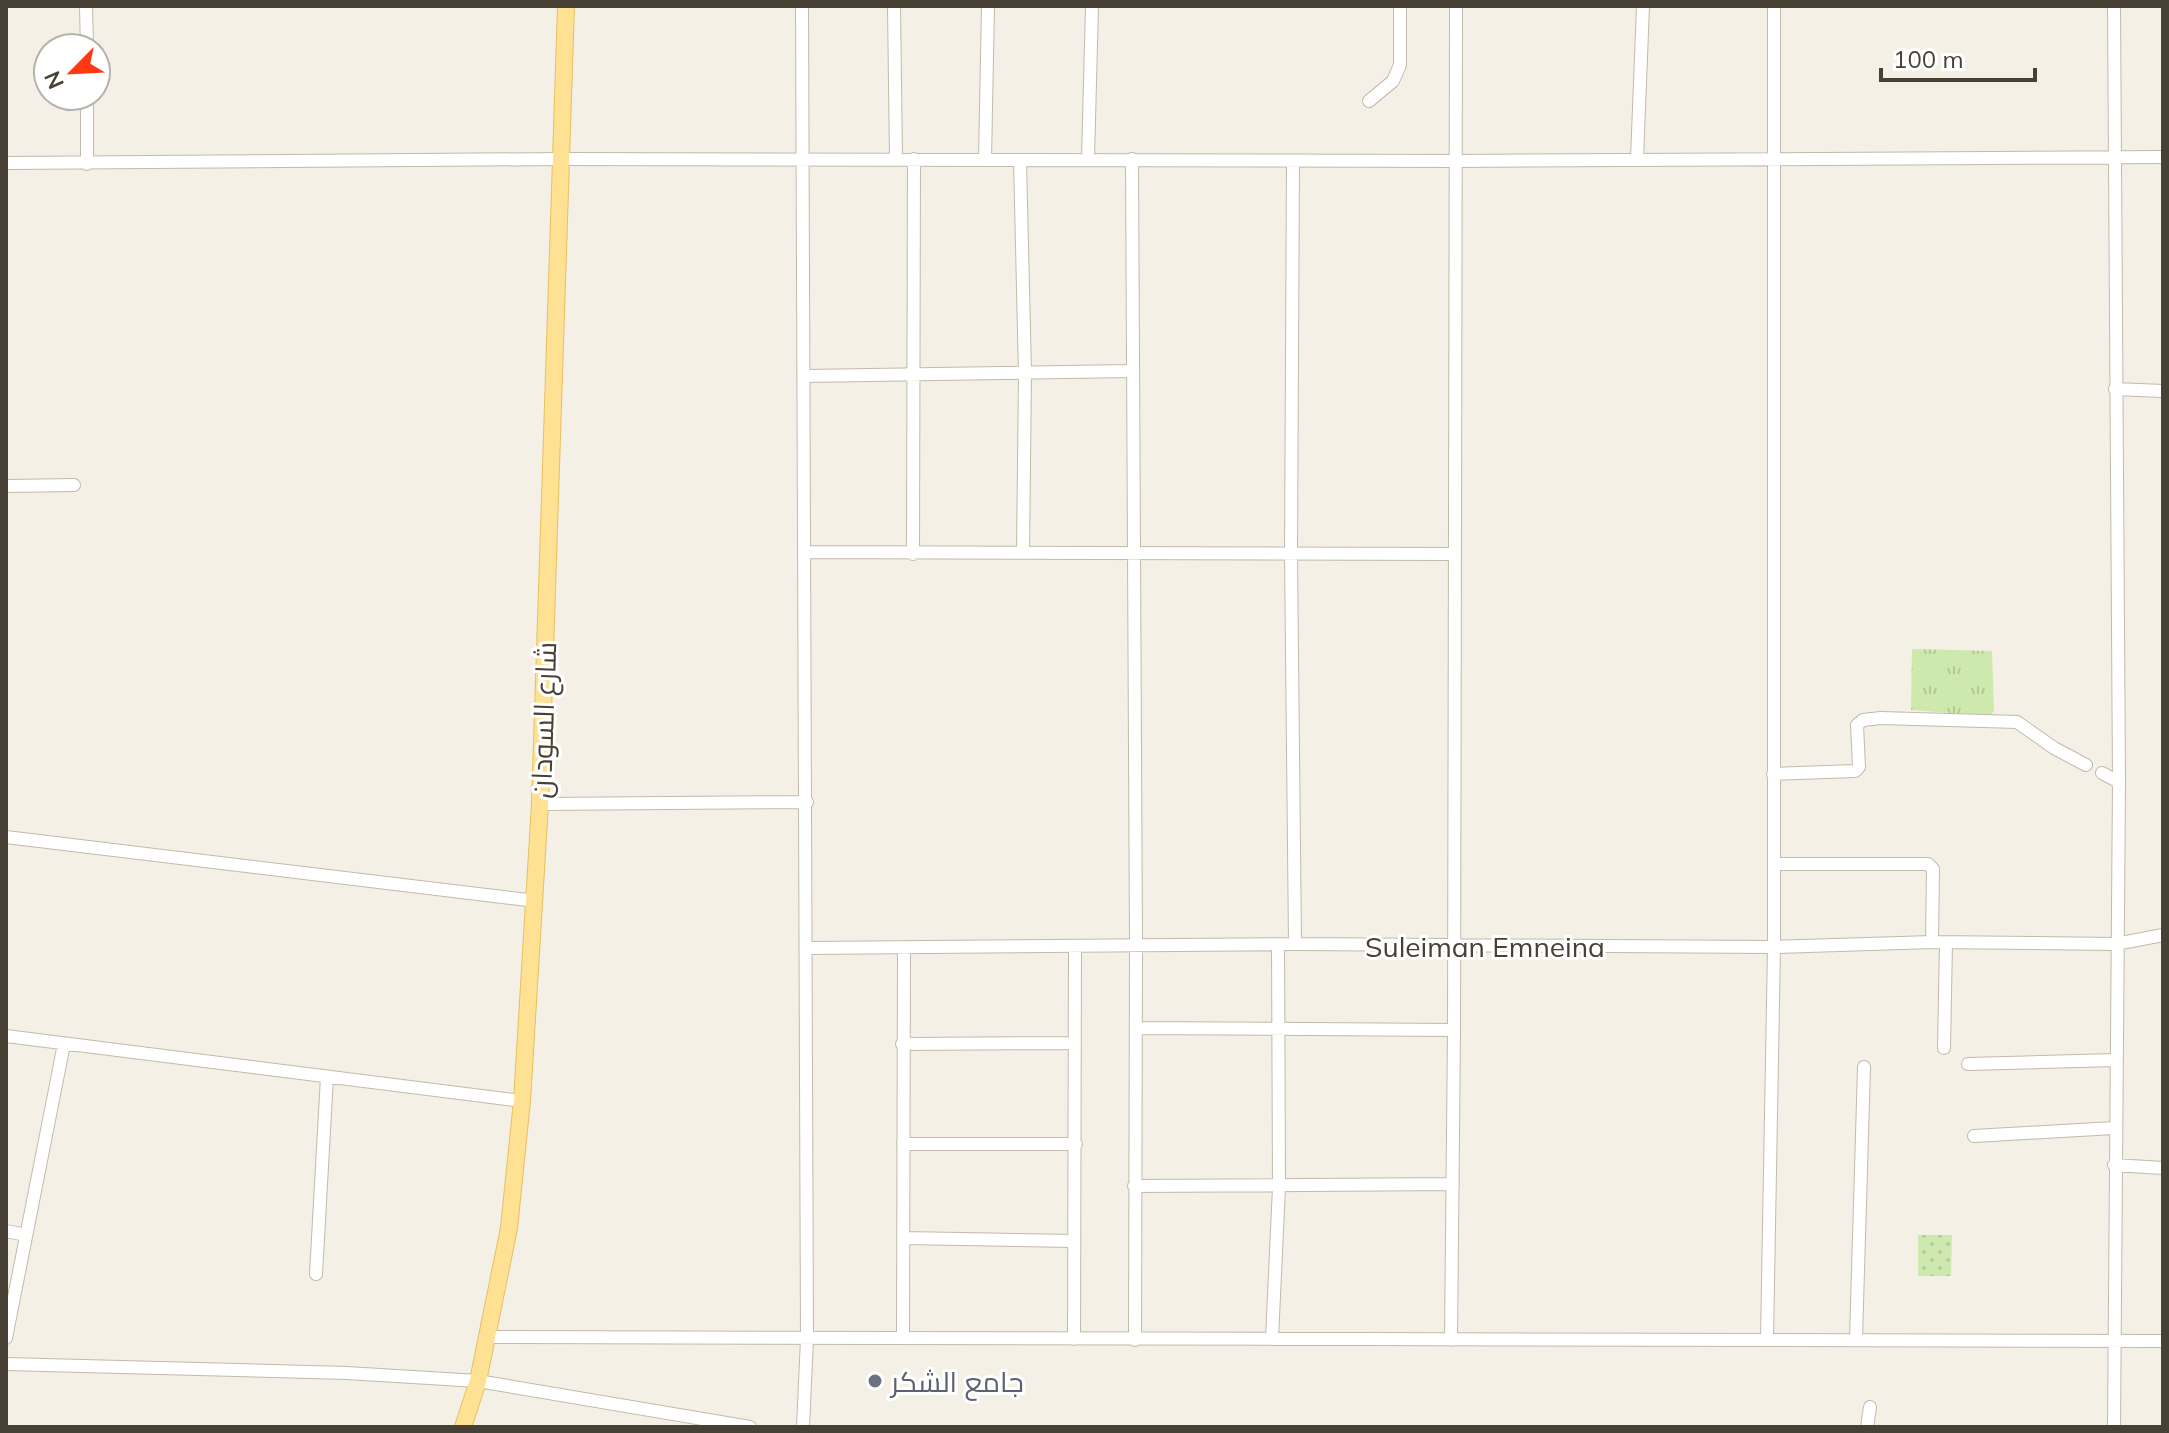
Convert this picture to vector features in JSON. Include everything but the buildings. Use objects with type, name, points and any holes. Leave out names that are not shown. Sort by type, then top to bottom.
[{"type":"main road","name":"شارع السودان","points":[[463,1427],[478,1381],[509,1228],[522,1101],[540,804],[566,6]]},
{"type":"street","points":[[86,6],[87,32]]},
{"type":"street","points":[[802,6],[807,802],[807,1339],[803,1427]]},
{"type":"street","points":[[894,6],[896,160]]},
{"type":"street","points":[[985,160],[988,6]]},
{"type":"street","points":[[1088,158],[1092,6]]},
{"type":"street","points":[[1369,101],[1398,74],[1400,6]]},
{"type":"street","points":[[1451,1340],[1456,6]]},
{"type":"street","points":[[1637,159],[1643,6]]},
{"type":"street","points":[[1767,1338],[1774,947],[1774,6]]},
{"type":"street","points":[[2114,6],[2119,782],[2114,1427]]},
{"type":"street","points":[[87,112],[87,164]]},
{"type":"street","points":[[6,163],[562,159],[1456,161],[2163,157]]},
{"type":"street","points":[[913,554],[914,159]]},
{"type":"street","points":[[1132,159],[1135,1340]]},
{"type":"street","points":[[1020,160],[1025,374],[1023,553]]},
{"type":"street","points":[[1293,161],[1291,555],[1295,944]]},
{"type":"street","points":[[805,376],[1132,371]]},
{"type":"street","points":[[2115,389],[2163,391]]},
{"type":"street","points":[[6,486],[74,485]]},
{"type":"street","points":[[805,552],[1455,554]]},
{"type":"street","points":[[1773,774],[1855,771],[1859,767],[1857,725],[1863,720],[1881,718],[2017,722],[2054,748],[2086,765]]},
{"type":"street","points":[[2102,773],[2119,782]]},
{"type":"street","points":[[540,804],[807,802]]},
{"type":"street","points":[[6,837],[536,901]]},
{"type":"street","points":[[1774,864],[1928,864],[1933,869],[1944,1048]]},
{"type":"street","name":"Suleiman Emneina","points":[[806,948],[1278,944],[1774,947],[1939,942],[2116,944],[2163,935]]},
{"type":"street","points":[[1272,1339],[1279,1187],[1278,944]]},
{"type":"street","points":[[1074,1339],[1075,946]]},
{"type":"street","points":[[903,1337],[904,948]]},
{"type":"street","points":[[1136,1028],[1454,1030]]},
{"type":"street","points":[[6,1036],[522,1101]]},
{"type":"street","points":[[902,1044],[1075,1043]]},
{"type":"street","points":[[6,1338],[64,1044]]},
{"type":"street","points":[[1968,1064],[2115,1060]]},
{"type":"street","points":[[1856,1339],[1864,1067]]},
{"type":"street","points":[[316,1274],[327,1077]]},
{"type":"street","points":[[1974,1136],[2114,1128]]},
{"type":"street","points":[[903,1144],[1076,1144]]},
{"type":"street","points":[[2114,1165],[2163,1168]]},
{"type":"street","points":[[1134,1186],[1453,1184]]},
{"type":"street","points":[[6,1231],[26,1235]]},
{"type":"street","points":[[904,1238],[1074,1241]]},
{"type":"street","points":[[488,1337],[2163,1341]]},
{"type":"street","points":[[6,1364],[331,1372],[478,1381],[750,1427]]},
{"type":"street","points":[[1867,1427],[1870,1407]]},
{"type":"green space","points":[[1912,649],[1992,651],[1994,711],[1990,716],[1911,710]]},
{"type":"green space","points":[[1918,1235],[1952,1235],[1951,1276],[1918,1276]]},
{"type":"place","name":"جامع الشكر","points":[[875,1381]]}]
